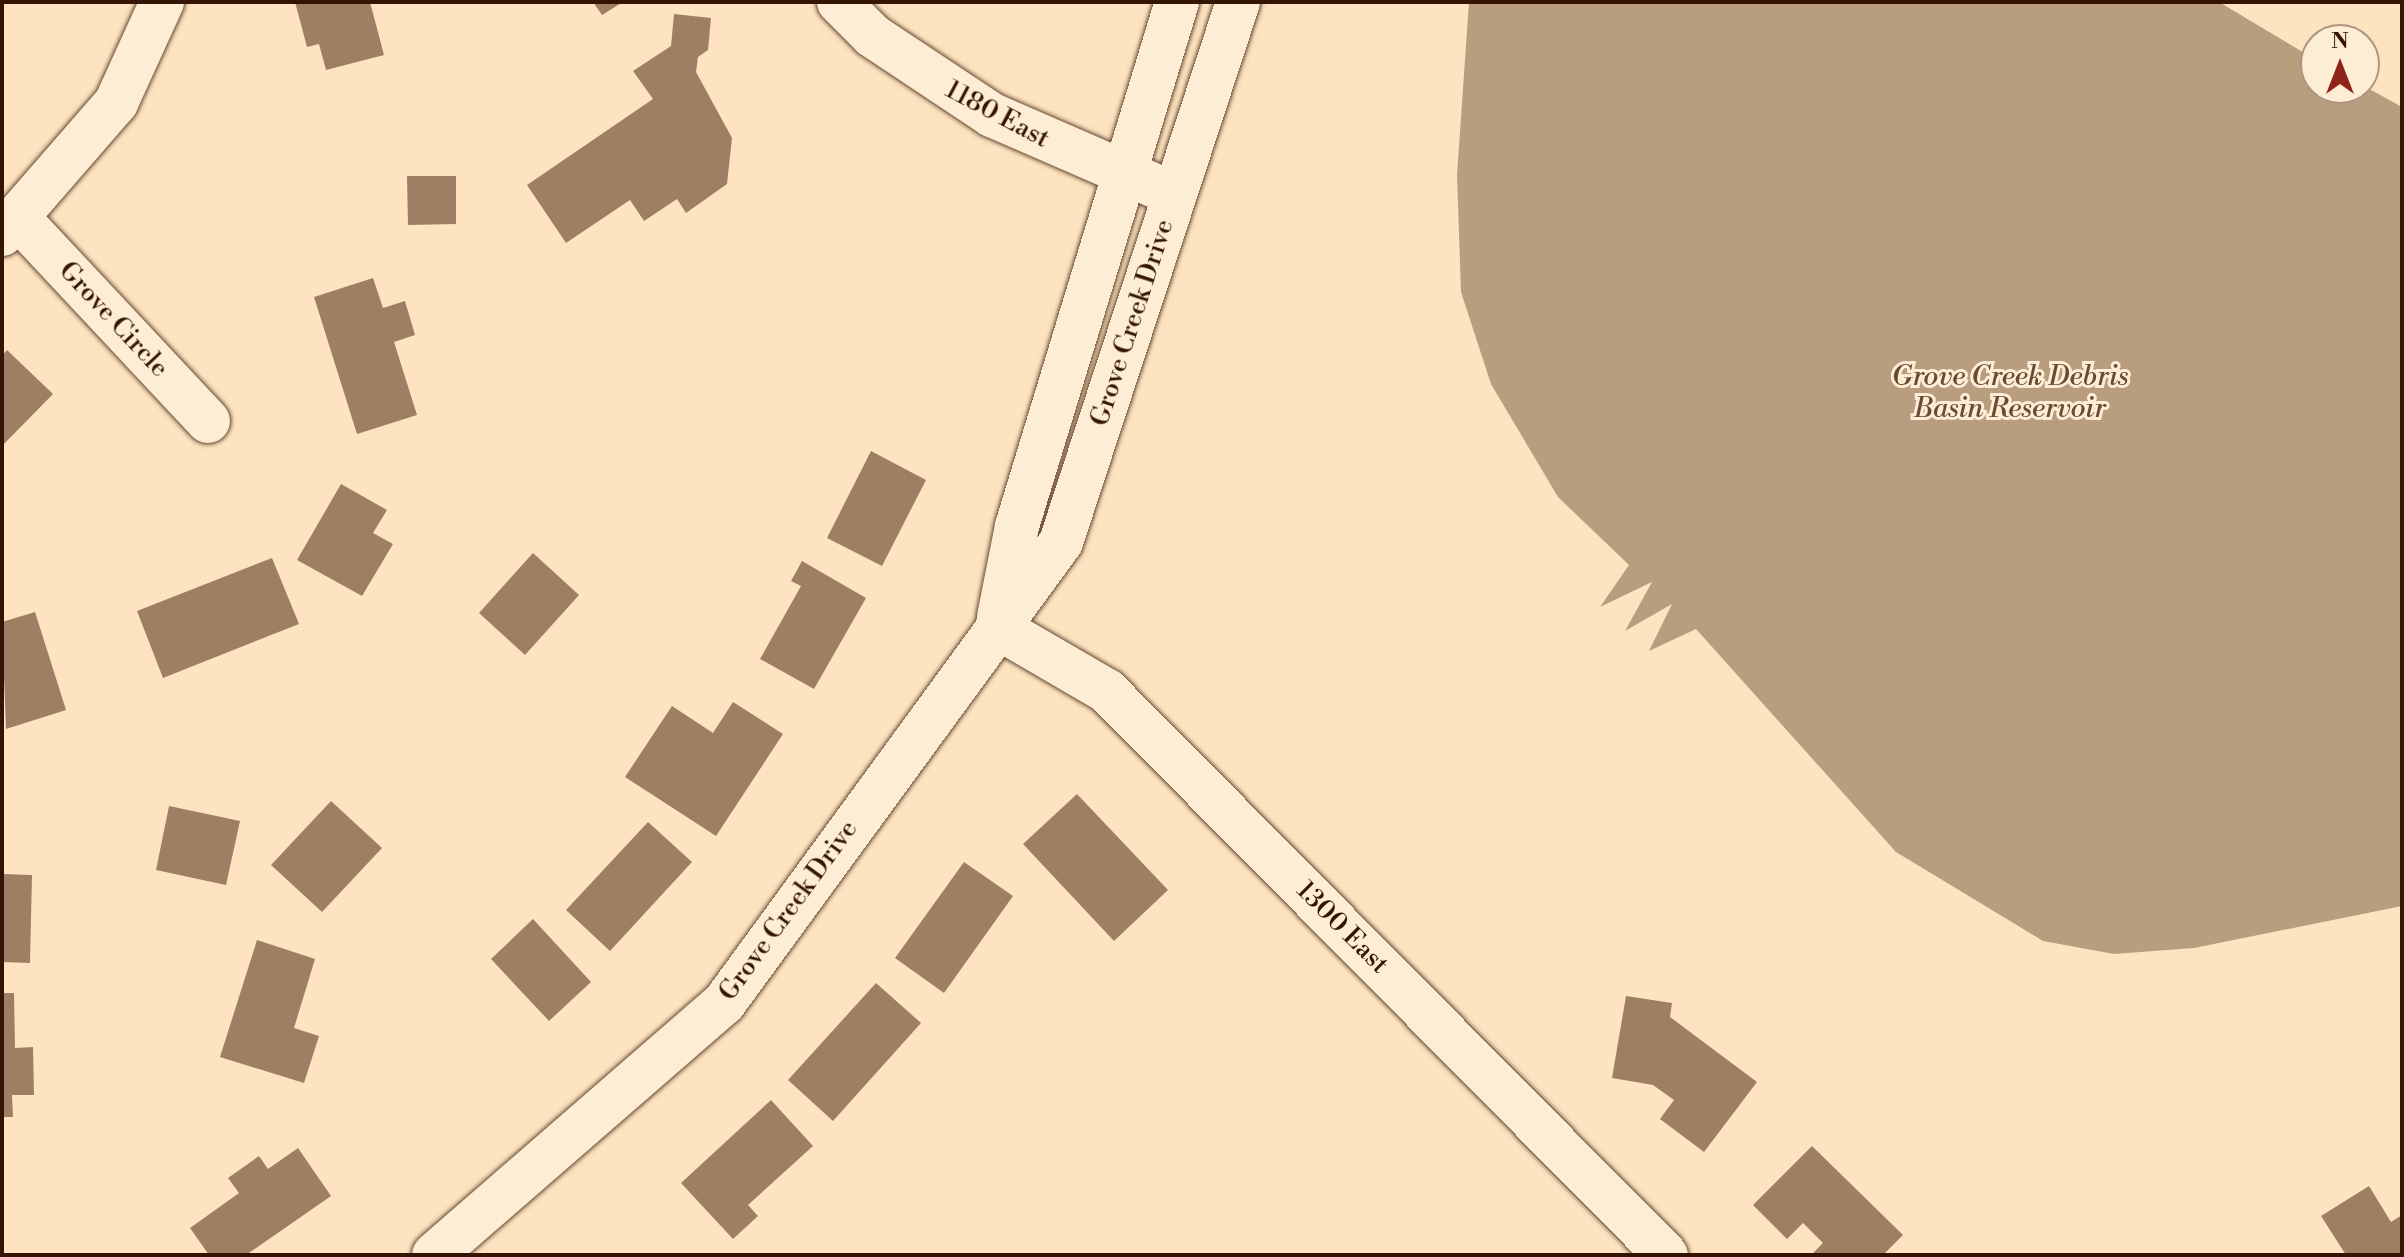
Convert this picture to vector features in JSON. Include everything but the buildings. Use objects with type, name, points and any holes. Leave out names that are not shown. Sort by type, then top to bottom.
[{"type":"street","points":[[10,226],[116,103],[162,2]]},
{"type":"street","name":"1180 East","points":[[839,2],[934,81],[1060,149],[1176,194]]},
{"type":"street","name":"Grove Creek Drive","points":[[997,627],[1017,526],[1128,175],[1177,2]]},
{"type":"street","name":"Grove Creek Drive","points":[[434,1255],[724,1003],[1061,542],[1238,2]]},
{"type":"street","name":"Grove Circle","points":[[10,226],[208,421]]},
{"type":"street","name":"1300 East","points":[[997,627],[1107,691],[1666,1255]]},
{"type":"water","name":"Grove Creek Debris Basin Reservoir","points":[[1469,2],[2219,2],[2300,50],[2300,104],[2380,104],[2380,95],[2402,107],[2402,906],[2194,948],[2114,954],[2043,941],[1896,852],[1696,629],[1649,651],[1672,604],[1625,631],[1652,582],[1600,607],[1629,565],[1558,497],[1491,384],[1461,292],[1457,175]]}]
